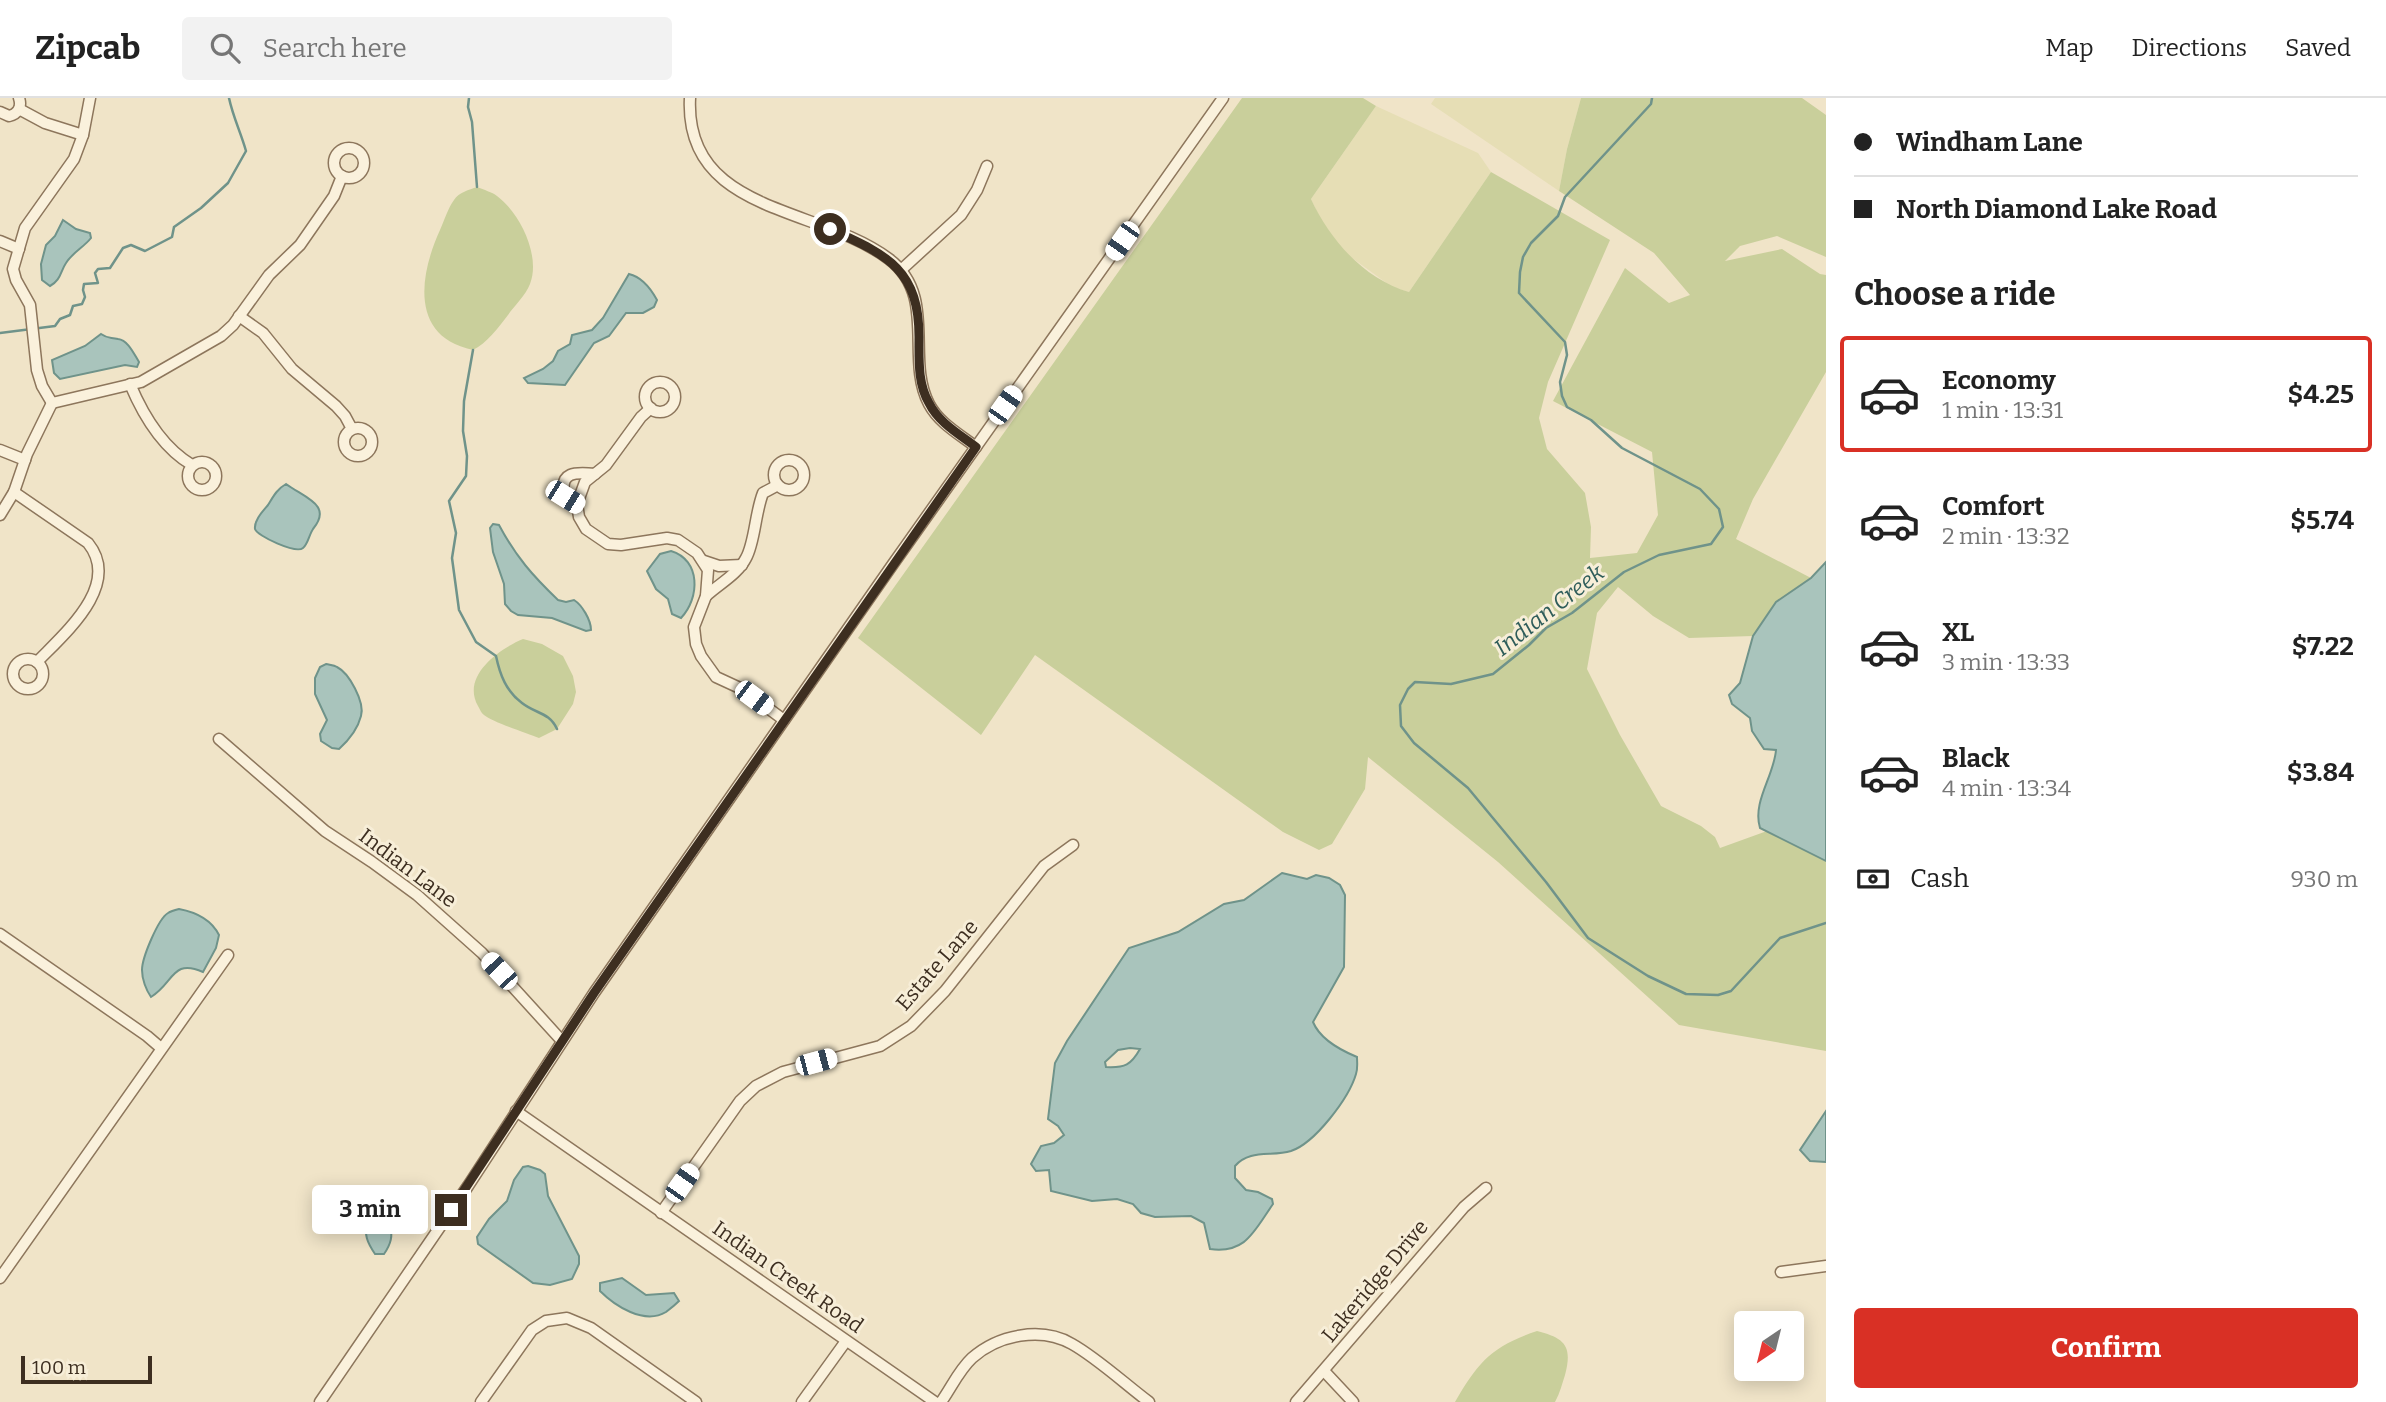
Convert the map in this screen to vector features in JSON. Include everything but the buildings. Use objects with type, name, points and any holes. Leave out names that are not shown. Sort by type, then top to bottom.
[{"type":"street","points":[[19,98],[19,109]]},
{"type":"street","points":[[52,402],[42,386],[33,346],[30,305],[13,270],[26,228],[74,159],[83,135],[90,98]]},
{"type":"street","points":[[690,98],[690,125],[697,149],[711,170],[722,180],[746,194],[866,246],[889,259],[901,270],[912,290],[920,321],[920,378],[924,393],[942,421],[976,447]]},
{"type":"street","points":[[320,1402],[468,1186],[562,1041],[784,720],[1223,98]]},
{"type":"street","points":[[0,113],[9,116],[19,109]]},
{"type":"street","points":[[19,109],[45,123],[83,135]]},
{"type":"street","points":[[901,270],[961,215],[977,190],[987,166]]},
{"type":"street","points":[[52,402],[141,382],[220,335],[239,316],[269,275],[300,245],[334,196],[342,176]]},
{"type":"street","points":[[0,242],[19,249]]},
{"type":"street","points":[[239,316],[262,333],[292,369],[336,405],[352,429]]},
{"type":"street","points":[[130,384],[140,407],[156,430],[181,458],[192,465]]},
{"type":"street","points":[[0,515],[14,492],[25,460],[52,402]]},
{"type":"street","points":[[651,408],[641,417],[606,465],[585,482],[577,504],[579,517],[586,529],[608,544],[621,545],[667,538],[688,545],[704,561],[708,570],[706,596],[694,627],[696,644],[708,669],[716,677],[742,689],[784,720]]},
{"type":"street","points":[[0,450],[25,460]]},
{"type":"street","points":[[577,504],[565,497],[562,486],[565,479],[579,472],[595,474]]},
{"type":"street","points":[[706,596],[742,565],[748,556],[757,507],[763,493],[778,485]]},
{"type":"street","points":[[14,492],[88,543],[95,552],[100,572],[99,581],[88,602],[68,630],[37,662]]},
{"type":"street","points":[[704,561],[719,566],[742,565]]},
{"type":"street","name":"Indian Lane","points":[[219,739],[325,831],[417,895],[482,953],[562,1041]]},
{"type":"street","name":"Estate Lane","points":[[660,1213],[740,1101],[756,1086],[795,1068],[880,1045],[911,1026],[945,990],[1044,866],[1073,845]]},
{"type":"street","points":[[0,934],[161,1048]]},
{"type":"street","points":[[0,1278],[228,956]]},
{"type":"street","name":"Indian Creek Road","points":[[516,1111],[934,1402]]},
{"type":"street","name":"Lakeridge Drive","points":[[1296,1402],[1464,1207],[1486,1188]]},
{"type":"street","points":[[1781,1272],[1826,1266]]},
{"type":"street","points":[[481,1402],[532,1330],[551,1320],[567,1318],[583,1323],[696,1402]]},
{"type":"street","points":[[941,1402],[965,1366],[981,1352],[1003,1340],[1032,1334],[1072,1343],[1149,1402]]},
{"type":"street","points":[[802,1402],[846,1341]]},
{"type":"street","points":[[1324,1371],[1353,1402]]},
{"type":"shaded area","points":[[1435,98],[1581,98],[1559,191],[1431,104]]},
{"type":"shaded area","points":[[1376,106],[1478,153],[1491,172],[1409,292],[1392,287],[1344,252],[1322,222],[1311,199]]},
{"type":"green space","points":[[1242,98],[1363,98],[1376,106],[1311,199],[1328,229],[1350,256],[1377,278],[1393,286],[1409,292],[1491,172],[1610,240],[1548,382],[1539,418],[1547,449],[1585,493],[1591,527],[1590,558],[1637,553],[1658,515],[1652,452],[1553,401],[1625,268],[1669,303],[1690,295],[1654,253],[1559,191],[1581,98],[1802,98],[1826,115],[1826,257],[1777,236],[1740,246],[1725,261],[1782,249],[1820,274],[1826,275],[1826,372],[1753,499],[1736,539],[1811,578],[1776,602],[1753,636],[1689,638],[1653,616],[1618,587],[1597,613],[1587,669],[1620,735],[1661,806],[1701,826],[1715,837],[1720,848],[1767,831],[1826,861],[1826,1051],[1679,1025],[1498,862],[1368,757],[1365,789],[1332,844],[1319,850],[1283,832],[1035,655],[981,735],[858,638]]},
{"type":"green space","points":[[477,187],[497,196],[513,213],[530,248],[533,273],[523,296],[492,335],[473,350],[453,343],[438,332],[429,318],[425,285],[427,266],[450,207],[459,195]]},
{"type":"green space","points":[[523,639],[542,644],[563,656],[573,676],[576,692],[573,704],[557,729],[539,738],[488,718],[481,712],[474,695],[474,684],[485,665],[503,649]]},
{"type":"green space","points":[[1537,1331],[1560,1340],[1567,1350],[1565,1375],[1555,1402],[1455,1402],[1471,1376],[1488,1357],[1508,1343]]},
{"type":"water","points":[[63,220],[76,229],[90,233],[91,238],[69,259],[54,284],[50,286],[42,280],[41,264],[46,245],[55,236]]},
{"type":"water","points":[[629,274],[649,288],[657,300],[654,307],[643,313],[626,313],[609,336],[594,343],[565,385],[528,383],[524,378],[553,361],[558,351],[570,344],[572,335],[592,330],[603,318]]},
{"type":"water","points":[[101,334],[125,342],[139,362],[137,367],[125,365],[60,379],[54,373],[52,360],[85,346]]},
{"type":"water","points":[[286,484],[314,503],[320,514],[306,544],[299,549],[277,543],[262,536],[255,529],[259,516]]},
{"type":"water","points":[[493,524],[499,525],[525,566],[558,600],[574,600],[580,605],[588,617],[591,630],[586,631],[552,618],[518,615],[511,611],[505,604],[504,584],[493,552],[490,528]]},
{"type":"water","points":[[671,551],[688,562],[694,580],[692,600],[681,618],[672,614],[668,599],[656,589],[647,571],[660,554]]},
{"type":"water","points":[[1826,562],[1826,861],[1760,828],[1759,808],[1776,750],[1764,749],[1752,731],[1750,718],[1732,704],[1729,695],[1740,683],[1753,636],[1776,602],[1811,578]]},
{"type":"water","points":[[326,664],[342,670],[361,703],[358,725],[339,749],[321,741],[320,734],[327,720],[315,694],[315,678],[320,667]]},
{"type":"water","points":[[1282,873],[1307,879],[1316,875],[1329,878],[1340,885],[1345,895],[1344,967],[1313,1022],[1326,1039],[1357,1057],[1357,1070],[1339,1107],[1310,1139],[1291,1151],[1254,1155],[1235,1166],[1235,1178],[1246,1190],[1272,1199],[1273,1204],[1248,1238],[1241,1244],[1222,1250],[1210,1249],[1204,1223],[1191,1216],[1155,1217],[1141,1213],[1133,1204],[1117,1199],[1092,1201],[1051,1191],[1049,1170],[1036,1171],[1031,1164],[1041,1146],[1054,1143],[1064,1135],[1058,1126],[1048,1119],[1055,1063],[1129,948],[1178,932],[1224,904],[1244,900]],"holes":[[[1140,1049],[1127,1064],[1106,1067],[1105,1062],[1118,1050]]]},
{"type":"water","points":[[179,909],[197,914],[212,925],[219,935],[216,948],[203,972],[193,968],[179,970],[151,997],[143,977],[145,957],[151,939],[164,917]]},
{"type":"water","points":[[1826,1111],[1826,1162],[1810,1161],[1800,1150]]},
{"type":"water","points":[[528,1166],[545,1174],[548,1196],[579,1256],[579,1264],[572,1279],[550,1285],[533,1283],[478,1244],[477,1237],[489,1219],[507,1201],[514,1180],[523,1167]]},
{"type":"water","points":[[376,1215],[390,1225],[391,1229],[391,1240],[384,1254],[375,1254],[367,1238],[367,1221]]},
{"type":"water","points":[[622,1278],[646,1295],[674,1293],[679,1301],[666,1312],[657,1315],[630,1312],[600,1291],[600,1283]]},
{"type":"waterway","points":[[0,333],[55,326],[60,319],[70,315],[73,306],[82,304],[85,297],[84,284],[98,283],[95,273],[98,269],[110,268],[123,248],[131,245],[145,251],[172,237],[174,227],[201,208],[228,183],[246,151],[229,98]]},
{"type":"waterway","points":[[469,98],[477,187]]},
{"type":"waterway","name":"Indian Creek","points":[[1652,98],[1651,104],[1565,197],[1558,216],[1531,243],[1523,257],[1519,293],[1565,342],[1567,355],[1560,382],[1567,407],[1591,420],[1622,448],[1700,489],[1719,509],[1723,527],[1711,544],[1659,555],[1624,572],[1572,613],[1546,628],[1493,674],[1451,684],[1415,682],[1400,705],[1401,726],[1414,743],[1468,788],[1546,882],[1588,938],[1648,976],[1686,994],[1718,995],[1731,991],[1780,938],[1826,923]]},
{"type":"waterway","points":[[473,350],[464,401],[466,476],[449,501],[456,533],[452,558],[459,610],[476,642],[496,656],[502,676],[516,698],[550,719],[557,729]]},
{"type":"route","points":[[451,1210],[594,993],[976,447],[942,421],[924,393],[920,378],[920,321],[912,290],[901,270],[889,259],[830,229]]}]
